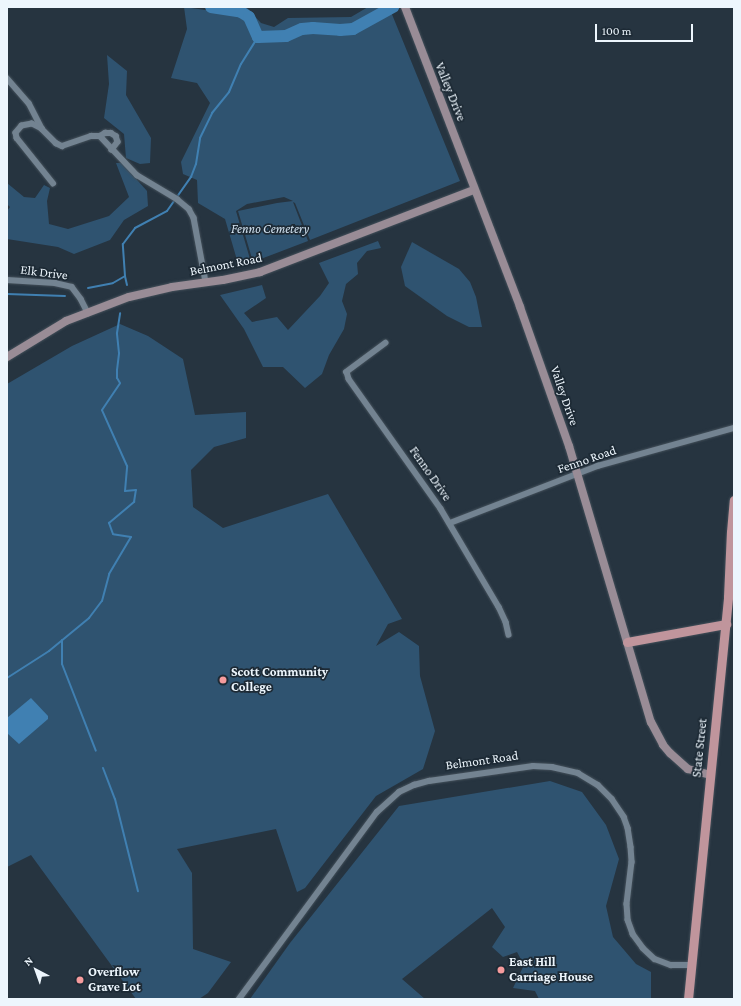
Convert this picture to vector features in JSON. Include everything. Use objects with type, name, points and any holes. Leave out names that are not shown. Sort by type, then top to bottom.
[{"type":"main road","name":"State Street","points":[[688,999],[726,624],[734,500]]},
{"type":"main road","points":[[627,642],[726,624]]},
{"type":"street","name":"Valley Drive","points":[[405,7],[407,16],[458,143],[474,190],[520,307],[568,446],[651,722],[663,745],[688,769],[710,775]]},
{"type":"street","points":[[7,78],[29,103],[42,129],[56,143],[62,146],[91,136],[100,136],[105,133],[111,133],[116,136],[118,142],[112,150]]},
{"type":"street","points":[[42,129],[32,124],[22,126],[16,133],[17,138],[53,183]]},
{"type":"street","points":[[100,136],[137,175],[186,206],[194,218],[206,282]]},
{"type":"street","name":"Belmont Road","points":[[7,357],[60,325],[88,313],[144,293],[237,278],[275,267],[474,190]]},
{"type":"street","name":"Elk Drive","points":[[7,280],[55,283],[72,287],[81,299],[88,313]]},
{"type":"street","name":"Fenno Drive","points":[[386,343],[347,372],[349,379],[450,523],[499,607],[506,622],[509,635]]},
{"type":"street","name":"Fenno Road","points":[[450,523],[598,466],[734,428]]},
{"type":"street","name":"Belmont Road","points":[[239,999],[377,812],[399,792],[414,785],[429,781],[533,766],[552,767],[578,773],[598,785],[612,799],[624,817],[628,828],[631,846],[632,862],[627,904],[628,920],[633,934],[643,948],[655,959],[671,965],[691,965]]},
{"type":"green space","name":"Fenno Cemetery","points":[[184,7],[234,14],[247,8],[261,23],[274,27],[288,18],[351,17],[368,7],[389,7],[460,181],[310,240],[295,203],[293,202],[308,241],[253,262],[238,211],[293,201],[284,197],[247,204],[236,211],[250,259],[237,260],[225,219],[198,203],[197,180],[183,174],[181,162],[210,103],[197,83],[171,78],[187,29]]},
{"type":"green space","points":[[107,55],[127,71],[126,95],[151,138],[150,163],[140,164],[126,158],[124,134],[104,118],[109,84]]},
{"type":"green space","points":[[116,163],[122,163],[147,191],[148,206],[124,220],[110,240],[74,254],[58,247],[7,239],[7,211],[10,207],[7,204],[7,183],[24,197],[35,198],[44,185],[50,188],[47,201],[49,224],[68,229],[109,216],[129,197]]},
{"type":"green space","points":[[378,241],[381,248],[367,251],[357,263],[358,274],[346,284],[342,301],[347,314],[344,329],[329,355],[322,374],[305,388],[283,367],[263,367],[244,329],[220,295],[262,285],[266,298],[244,313],[252,322],[277,317],[288,330],[320,296],[329,283],[319,263]]},
{"type":"green space","points":[[412,242],[459,269],[470,282],[476,297],[482,327],[469,327],[447,316],[405,286],[401,267]]},
{"type":"green space","name":"Scott Community College","points":[[120,324],[148,336],[183,359],[195,415],[246,412],[246,438],[214,447],[191,470],[193,507],[223,528],[328,494],[402,619],[388,624],[376,646],[399,632],[419,646],[420,676],[435,731],[423,769],[376,796],[305,888],[297,892],[276,829],[177,849],[192,873],[193,949],[231,962],[208,993],[199,999],[136,999],[31,855],[7,867],[7,384],[72,346]]},
{"type":"green space","points":[[550,781],[582,792],[606,825],[619,859],[606,906],[613,937],[636,964],[651,972],[651,999],[539,999],[535,991],[513,988],[524,965],[517,952],[503,957],[492,947],[505,927],[492,908],[402,979],[425,999],[250,999],[290,943],[399,806]]},
{"type":"shaded area","points":[[31,698],[48,716],[48,719],[19,744],[7,733],[7,718]]},
{"type":"waterway","points":[[211,7],[241,12],[249,17],[258,37],[286,36],[302,29],[313,28],[340,30],[353,29],[393,7]]},
{"type":"waterway","points":[[127,285],[123,244],[135,228],[167,211],[191,177],[196,164],[200,138],[212,113],[229,92],[241,64],[258,37]]},
{"type":"waterway","points":[[88,288],[113,283],[125,276]]},
{"type":"waterway","points":[[7,294],[65,296]]},
{"type":"waterway","points":[[7,678],[49,651],[89,618],[102,601],[109,574],[131,537],[113,534],[109,523],[134,502],[136,490],[125,491],[127,466],[102,410],[120,383],[117,378],[119,353],[117,333],[120,313]]},
{"type":"waterway","points":[[62,640],[62,664],[96,751]]},
{"type":"waterway","points":[[103,768],[115,799],[138,891]]},
{"type":"place","name":"Scott Community College","points":[[223,680]]},
{"type":"place","name":"East Hill Carriage House","points":[[501,970]]},
{"type":"place","name":"Overflow Grave Lot","points":[[80,980]]}]
